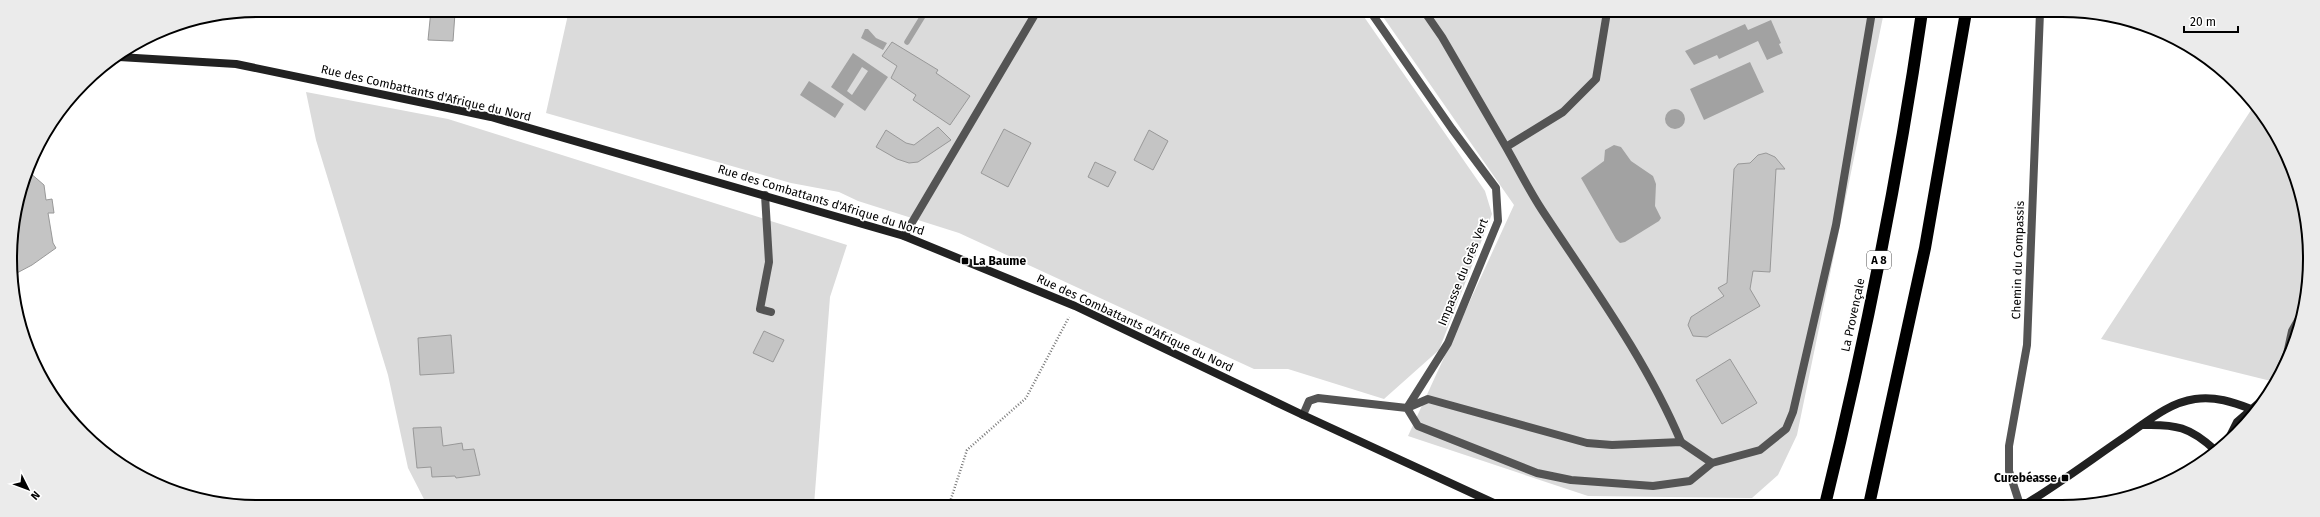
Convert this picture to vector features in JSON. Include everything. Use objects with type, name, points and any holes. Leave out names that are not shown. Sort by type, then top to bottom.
[{"type":"highway","name":"La Provençale","points":[[1826,500],[1845,425],[1883,244],[1921,17]]},
{"type":"highway","points":[[1871,500],[1925,248],[1965,17]]},
{"type":"main road","name":"Rue des Combattants d'Afrique du Nord","points":[[125,57],[236,64],[483,116],[765,195],[904,236],[1075,306],[1303,415],[1487,500]]},
{"type":"main road","points":[[2031,500],[2169,406],[2195,399],[2215,398],[2251,409]]},
{"type":"main road","points":[[2235,426],[2237,422],[2247,414]]},
{"type":"main road","points":[[2143,425],[2166,424],[2187,429],[2211,448]]},
{"type":"street","points":[[904,236],[1033,17]]},
{"type":"street","name":"Impasse du Grès Vert","points":[[1374,17],[1452,129],[1496,188],[1498,221],[1448,343],[1407,408]]},
{"type":"street","points":[[1428,17],[1442,37],[1542,209],[1593,284],[1658,393],[1681,442],[1712,463]]},
{"type":"street","points":[[1506,147],[1563,112],[1596,79],[1606,17]]},
{"type":"street","points":[[1407,408],[1418,426],[1537,473],[1572,480],[1653,486],[1690,481],[1712,463],[1760,450],[1786,429],[1793,412],[1836,225],[1871,17]]},
{"type":"street","name":"Chemin du Compassis","points":[[2018,500],[2009,471],[2009,446],[2027,345],[2040,17]]},
{"type":"street","points":[[765,195],[769,262],[760,309],[771,312]]},
{"type":"street","points":[[1303,415],[1309,401],[1318,398],[1332,398],[1407,408],[1428,399],[1587,443],[1612,445],[1681,442]]},
{"type":"path","points":[[951,500],[967,450],[1026,398],[1075,306]]},
{"type":"shaded area","points":[[258,17],[280,17],[221,20]]},
{"type":"shaded area","points":[[567,17],[1364,17],[1485,191],[1492,214],[1439,350],[1384,399],[1288,369],[1254,369],[959,233],[858,201],[839,192],[791,183],[546,113]]},
{"type":"shaded area","points":[[1383,17],[1883,17],[1797,435],[1778,475],[1752,498],[1588,496],[1408,436],[1514,205]]},
{"type":"shaded area","points":[[1771,20],[1781,43],[1779,44],[1783,53],[1767,60],[1758,41],[1719,59],[1717,55],[1694,65],[1685,51],[1745,24],[1748,30]]},
{"type":"shaded area","points":[[865,29],[868,29],[876,38],[887,43],[883,50],[861,38]]},
{"type":"shaded area","points":[[853,53],[888,77],[865,111],[831,87]],"holes":[[[862,67],[868,71],[852,95],[847,91]]]},
{"type":"shaded area","points":[[1750,62],[1764,92],[1704,120],[1690,89]]},
{"type":"shaded area","points":[[809,81],[844,104],[835,118],[800,95]]},
{"type":"shaded area","points":[[306,92],[448,119],[847,245],[830,297],[814,500],[424,500],[408,468],[388,375],[316,140]]},
{"type":"shaded area","points":[[1675,109],[1682,112],[1685,119],[1682,126],[1675,129],[1668,126],[1665,119],[1668,112]]},
{"type":"shaded area","points":[[2252,109],[2271,138],[2285,166],[2295,196],[2301,227],[2303,258],[2301,290],[2295,321],[2285,351],[2270,381],[2101,339]]},
{"type":"shaded area","points":[[1614,145],[1621,147],[1631,161],[1653,176],[1656,184],[1655,206],[1661,218],[1659,221],[1625,242],[1620,243],[1616,239],[1581,178],[1604,161],[1605,150]]},
{"type":"building","points":[[430,17],[455,17],[453,41],[428,40]]},
{"type":"building","points":[[892,42],[938,70],[936,73],[970,96],[950,125],[913,100],[916,95],[891,78],[897,66],[882,56]]},
{"type":"building","points":[[938,127],[951,140],[918,162],[909,163],[897,159],[876,147],[886,130],[906,143],[914,145]]},
{"type":"building","points":[[1004,129],[1031,143],[1008,187],[981,173]]},
{"type":"building","points":[[1149,130],[1168,141],[1153,170],[1134,160]]},
{"type":"building","points":[[1766,153],[1775,157],[1785,169],[1776,169],[1770,272],[1753,271],[1750,289],[1760,306],[1707,337],[1693,336],[1688,325],[1691,317],[1724,296],[1718,288],[1727,283],[1734,169],[1738,164],[1750,163],[1758,155]]},
{"type":"building","points":[[1095,162],[1116,172],[1108,187],[1088,177]]},
{"type":"building","points":[[32,175],[44,185],[46,200],[52,199],[54,213],[48,213],[53,243],[56,248],[32,265],[18,272],[17,258],[19,227],[25,196]]},
{"type":"building","points":[[764,331],[784,340],[773,362],[753,353]]},
{"type":"building","points":[[451,335],[454,373],[420,375],[418,338]]},
{"type":"building","points":[[1730,359],[1757,403],[1722,424],[1696,380]]},
{"type":"building","points":[[441,427],[443,446],[462,443],[463,450],[474,449],[480,475],[456,478],[455,476],[432,477],[431,467],[417,468],[413,428]]},
{"type":"waterway","points":[[907,42],[922,17]]},
{"type":"place","name":"La Baume","points":[[965,261]]},
{"type":"place","name":"Curebéasse","points":[[2065,478]]}]
